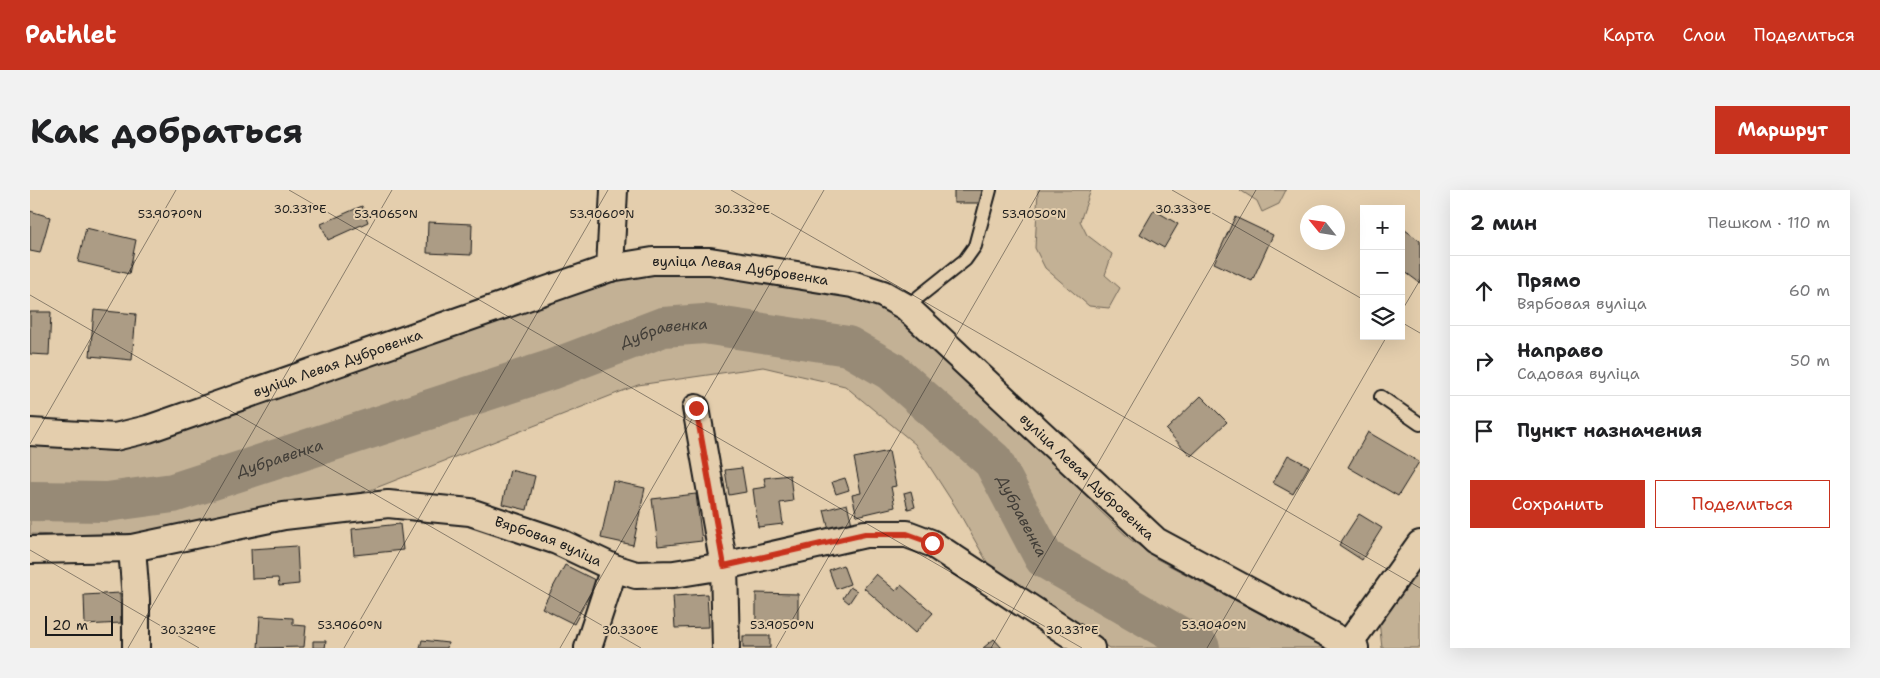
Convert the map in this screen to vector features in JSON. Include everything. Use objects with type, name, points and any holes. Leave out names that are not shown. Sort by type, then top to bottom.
[{"type":"street","points":[[610,268],[614,190]]},
{"type":"street","name":"вуліца Левая Дубровенка","points":[[30,432],[115,437],[148,429],[610,268],[652,260],[710,261],[852,284],[883,294],[906,307],[1156,541],[1351,646]]},
{"type":"street","points":[[696,408],[724,566],[726,648]]},
{"type":"street","name":"Вярбовая вуліца","points":[[30,550],[132,548],[284,516],[388,504],[470,512],[557,541],[614,568],[636,575],[674,574],[724,566],[865,534],[907,534],[932,543],[1091,648]]},
{"type":"street","points":[[1351,646],[1420,544]]},
{"type":"street","points":[[132,548],[136,599],[136,648]]},
{"type":"street","points":[[588,648],[614,568]]},
{"type":"lane","points":[[906,307],[965,260],[975,246],[990,190]]},
{"type":"lane","points":[[1381,397],[1420,424]]},
{"type":"shaded area","points":[[1038,190],[1091,190],[1080,221],[1087,235],[1112,254],[1105,275],[1120,288],[1109,308],[1089,306],[1045,268],[1035,248]]},
{"type":"shaded area","points":[[1240,190],[1286,190],[1279,204],[1262,212],[1257,201]]},
{"type":"shaded area","points":[[681,265],[808,285],[892,309],[1055,455],[1097,508],[1130,539],[1157,559],[1325,648],[1109,648],[991,569],[957,509],[915,444],[845,386],[763,367],[638,385],[368,491],[155,533],[30,534],[30,444],[68,446],[616,273]]},
{"type":"shaded area","points":[[1420,550],[1420,648],[1382,648],[1379,621]]},
{"type":"building","points":[[954,190],[982,190],[982,203],[954,203]]},
{"type":"building","points":[[362,206],[368,222],[328,240],[321,224]]},
{"type":"building","points":[[1154,210],[1178,224],[1164,248],[1140,234]]},
{"type":"building","points":[[30,211],[50,217],[40,253],[30,251]]},
{"type":"building","points":[[1235,217],[1273,235],[1252,281],[1214,263]]},
{"type":"building","points":[[428,222],[472,224],[471,255],[427,253]]},
{"type":"building","points":[[86,228],[136,240],[129,274],[78,262]]},
{"type":"building","points":[[1405,230],[1420,241],[1420,283],[1405,272]]},
{"type":"building","points":[[94,310],[136,314],[132,360],[90,356]]},
{"type":"building","points":[[30,312],[51,312],[49,355],[30,354]]},
{"type":"building","points":[[1201,396],[1227,422],[1191,456],[1166,430]]},
{"type":"building","points":[[1368,432],[1419,462],[1398,496],[1348,467]]},
{"type":"building","points":[[889,451],[896,486],[891,487],[895,507],[857,516],[852,495],[861,493],[854,458]]},
{"type":"building","points":[[1288,455],[1309,466],[1293,494],[1273,483]]},
{"type":"building","points":[[742,468],[746,492],[729,495],[725,470]]},
{"type":"building","points":[[510,470],[535,476],[527,510],[502,504]]},
{"type":"building","points":[[790,475],[793,501],[780,503],[783,524],[758,527],[753,489],[766,487],[764,478]]},
{"type":"building","points":[[845,478],[849,490],[836,494],[832,482]]},
{"type":"building","points":[[613,481],[645,488],[633,545],[601,538]]},
{"type":"building","points":[[911,491],[915,507],[908,509],[904,493]]},
{"type":"building","points":[[696,494],[702,541],[658,546],[652,499]]},
{"type":"building","points":[[847,504],[852,524],[829,530],[824,510]]},
{"type":"building","points":[[1359,514],[1382,528],[1362,560],[1339,545]]},
{"type":"building","points":[[400,524],[403,550],[354,555],[352,529]]},
{"type":"building","points":[[297,546],[299,584],[279,586],[278,578],[252,579],[251,549]]},
{"type":"building","points":[[565,565],[597,581],[574,624],[542,608]]},
{"type":"building","points":[[843,565],[850,584],[836,589],[829,570]]},
{"type":"building","points":[[876,574],[896,591],[901,585],[933,613],[915,633],[864,588]]},
{"type":"building","points":[[850,587],[857,591],[849,603],[843,598]]},
{"type":"building","points":[[120,593],[121,623],[85,625],[84,595]]},
{"type":"building","points":[[756,593],[798,594],[798,626],[756,625]]},
{"type":"building","points":[[707,594],[709,627],[675,628],[673,596]]},
{"type":"building","points":[[260,616],[293,618],[293,625],[306,626],[304,647],[258,648]]},
{"type":"building","points":[[743,636],[770,636],[770,648],[743,648]]},
{"type":"building","points":[[994,639],[1002,648],[983,648]]},
{"type":"building","points":[[422,640],[448,643],[447,648],[420,648]]},
{"type":"building","points":[[313,641],[326,641],[325,648],[313,648]]},
{"type":"waterway","name":"Дубравенка","points":[[30,501],[107,502],[173,493],[550,370],[663,327],[704,324],[848,346],[891,371],[993,461],[1044,558],[1200,648]]},
{"type":"route","points":[[696,408],[724,566],[865,534],[907,534],[932,543]]}]
